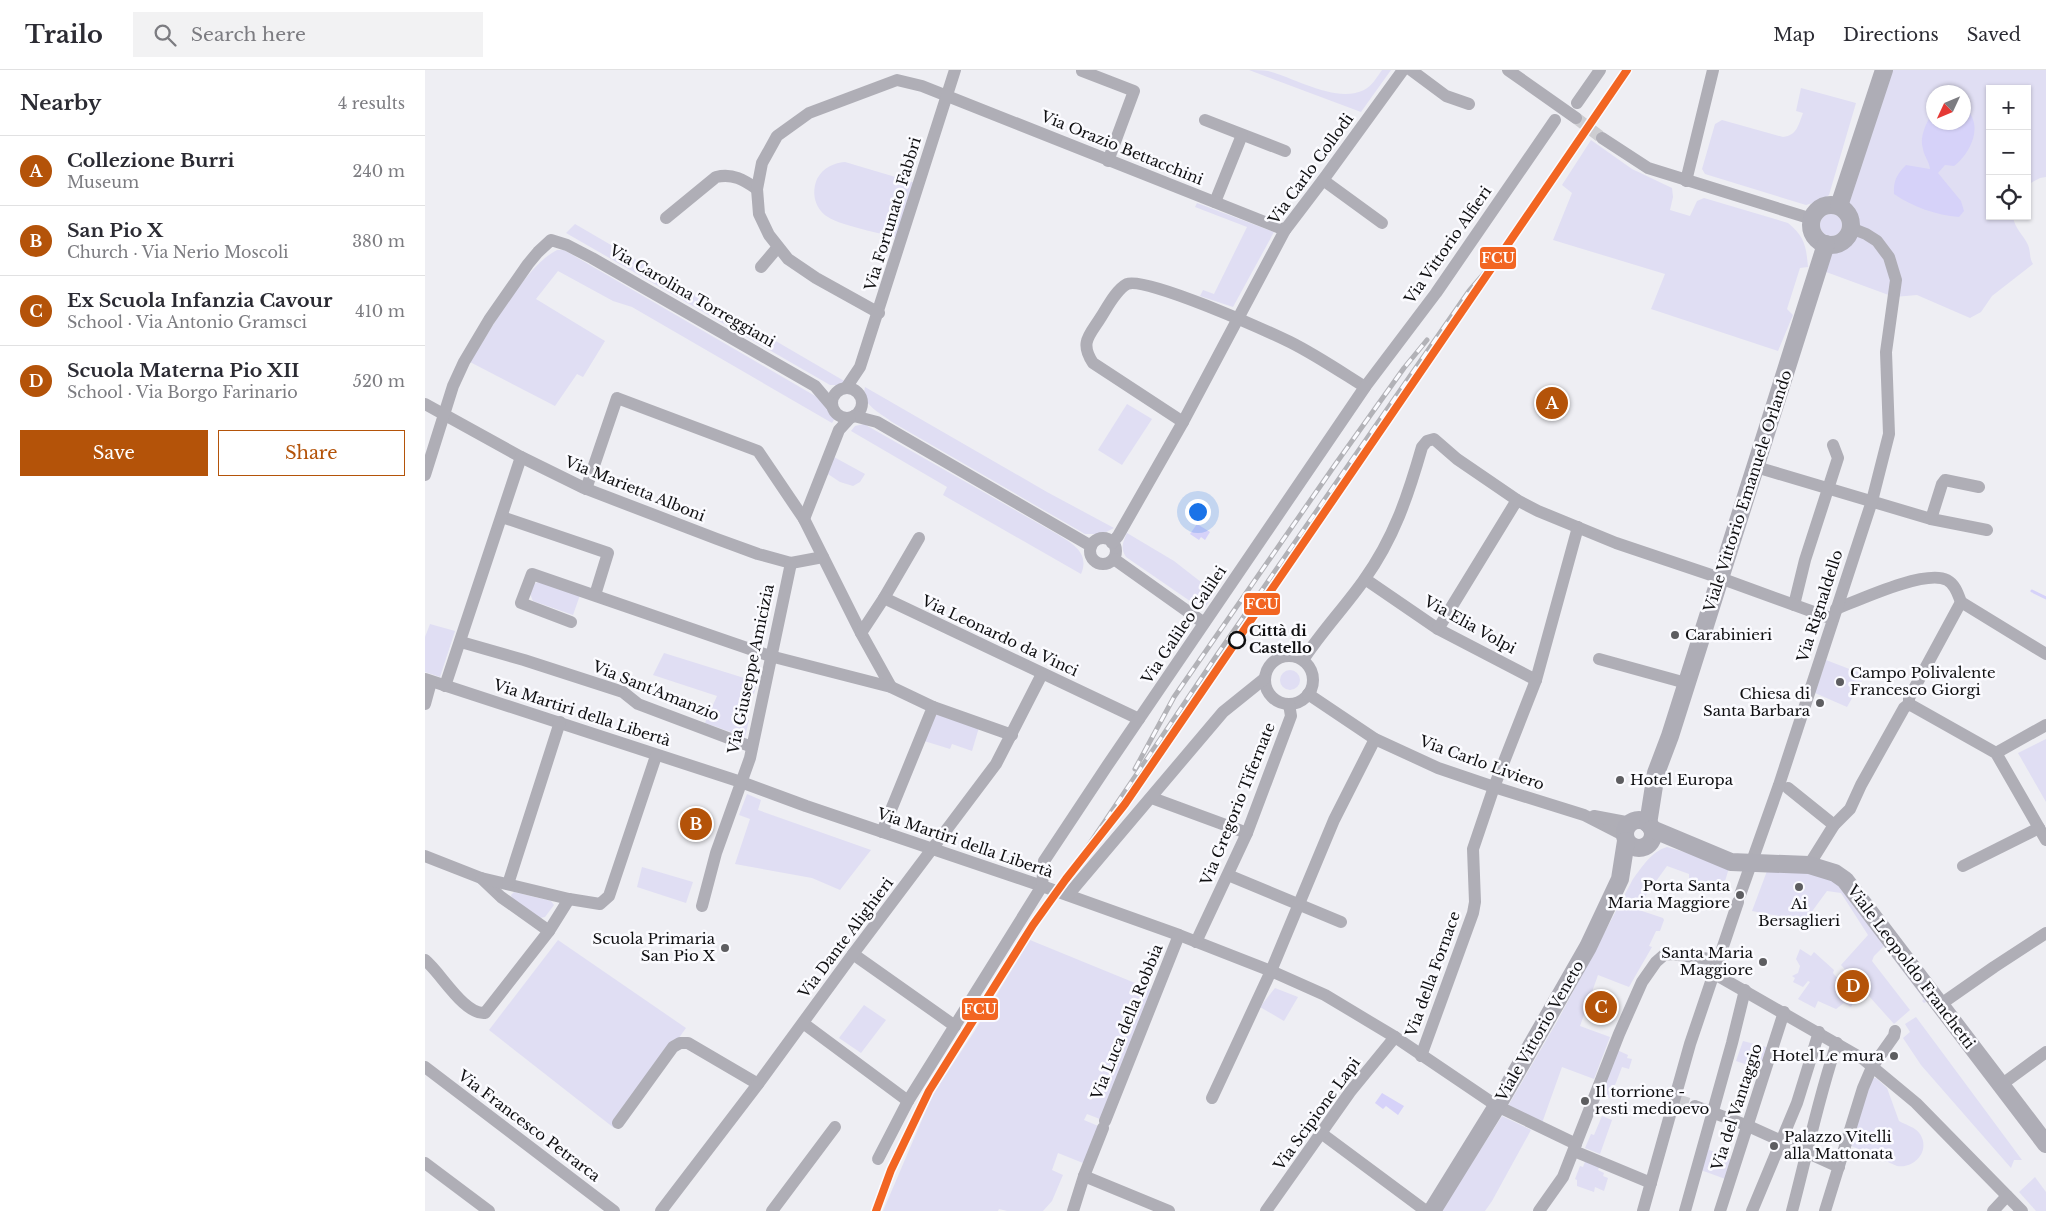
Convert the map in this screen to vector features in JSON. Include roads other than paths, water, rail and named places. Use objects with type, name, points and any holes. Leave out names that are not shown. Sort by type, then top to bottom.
[{"type":"main road","points":[[1839,206],[1884,70]]},
{"type":"main road","points":[[1839,206],[1849,216],[1851,228],[1843,241],[1836,244],[1826,244],[1814,236],[1811,228],[1812,219],[1815,213],[1822,207],[1839,206]]},
{"type":"main road","name":"Viale Vittorio Emanuele Orlando","points":[[1638,833],[1826,244]]},
{"type":"main road","name":"Viale Leopoldo Franchetti","points":[[1638,833],[1688,845],[1731,862],[1809,865],[1835,873],[1845,880],[2046,1144]]},
{"type":"main road","name":"Viale Vittorio Veneto","points":[[1431,1211],[1497,1106],[1587,946],[1611,895],[1621,879],[1638,833]]},
{"type":"street","name":"Via Fortunato Fabbri","points":[[843,389],[860,367],[879,313],[955,70]]},
{"type":"street","points":[[1082,70],[1134,90],[1107,161]]},
{"type":"street","name":"Via Carlo Collodi","points":[[1112,543],[1118,536],[1183,422],[1285,230],[1403,70]]},
{"type":"street","points":[[1411,70],[1446,96],[1469,104]]},
{"type":"street","points":[[1508,70],[1576,118]]},
{"type":"street","points":[[1577,103],[1600,70]]},
{"type":"street","points":[[1686,181],[1713,70]]},
{"type":"street","name":"Via Orazio Bettacchini","points":[[879,313],[816,278],[788,259],[777,248],[759,214],[757,189],[762,163],[777,136],[809,113],[897,80],[922,86],[1285,230]]},
{"type":"street","points":[[1205,120],[1285,151]]},
{"type":"street","name":"Via Vittorio Alfieri","points":[[1365,387],[1441,285],[1555,120]]},
{"type":"street","points":[[1215,202],[1242,135]]},
{"type":"street","points":[[1602,138],[1648,168],[1812,219]]},
{"type":"street","points":[[666,218],[716,177],[727,174],[741,179],[757,189]]},
{"type":"street","points":[[1323,180],[1382,223]]},
{"type":"street","name":"Via Rignaldello","points":[[1643,1211],[1690,1044],[1750,863],[1779,785],[1872,501],[1889,434],[1886,352],[1896,280],[1889,257],[1877,241],[1851,228]]},
{"type":"street","name":"Via Carolina Torreggiani","points":[[445,414],[453,386],[464,362],[489,320],[538,252],[551,240],[567,245],[592,258],[815,386],[835,410]]},
{"type":"street","points":[[761,267],[777,248]]},
{"type":"street","points":[[1183,422],[1093,363],[1086,354],[1085,342],[1113,300],[1128,284],[1137,283],[1157,288],[1239,318],[1292,343],[1365,387]]},
{"type":"street","name":"Via Fortunato Fabbri","points":[[860,367],[861,399]]},
{"type":"street","name":"Via Carolina Torreggiani","points":[[815,386],[843,389]]},
{"type":"street","name":"Via Galileo Galilei","points":[[1042,886],[1044,861],[1204,622],[1365,387]]},
{"type":"street","points":[[839,430],[834,396],[843,389],[854,390],[877,422]]},
{"type":"street","points":[[587,489],[617,398],[759,451],[804,519],[861,633],[891,687]]},
{"type":"street","points":[[804,519],[839,430],[860,410],[861,399]]},
{"type":"street","name":"Via Marietta Alboni","points":[[425,404],[521,457],[587,489],[749,551],[791,563],[823,557]]},
{"type":"street","points":[[835,410],[846,418],[852,417],[877,422],[1091,546]]},
{"type":"street","points":[[425,475],[445,414]]},
{"type":"street","points":[[1303,660],[1365,579],[1383,550],[1405,504],[1422,447],[1427,441],[1434,439],[1457,459],[1517,500],[1538,511],[1616,543],[1794,605],[1834,614],[1918,578],[1948,580],[1956,589],[1961,602],[2046,654]]},
{"type":"street","points":[[1794,605],[1827,488],[1838,458],[1833,445]]},
{"type":"street","points":[[445,686],[521,457]]},
{"type":"street","points":[[1756,467],[1931,519],[1987,530]]},
{"type":"street","points":[[1931,519],[1945,480],[1979,487]]},
{"type":"street","points":[[1438,629],[1517,500]]},
{"type":"street","points":[[502,517],[608,553],[595,596]]},
{"type":"street","name":"Via della Fornace","points":[[1421,1056],[1473,913],[1475,902],[1473,848],[1494,787],[1536,680],[1578,527]]},
{"type":"street","points":[[861,633],[919,538]]},
{"type":"street","points":[[1101,539],[1109,540],[1112,543],[1116,550],[1113,559],[1107,564],[1095,562],[1090,554],[1093,542],[1101,539]]},
{"type":"street","points":[[1113,559],[1204,622]]},
{"type":"street","name":"Via Giuseppe Amicizia","points":[[702,906],[716,853],[752,747],[791,563]]},
{"type":"street","points":[[571,622],[521,603],[533,574],[770,656],[891,687],[933,707],[1011,735]]},
{"type":"street","name":"Via Elia Volpi","points":[[1365,579],[1438,629],[1536,680]]},
{"type":"street","name":"Via Leonardo da Vinci","points":[[884,598],[1139,720]]},
{"type":"street","points":[[1909,704],[1909,698],[1961,602]]},
{"type":"street","name":"Via Sant'Amanzio","points":[[461,642],[623,692],[638,704],[752,747]]},
{"type":"street","points":[[1068,896],[1225,710],[1264,679],[1270,664],[1277,658],[1291,655],[1303,660],[1312,673],[1313,680],[1308,694],[1303,700],[1289,704],[1271,697],[1265,686],[1264,679]]},
{"type":"street","points":[[1599,658],[1686,683]]},
{"type":"street","name":"Via Dante Alighieri","points":[[661,1211],[996,764],[1042,674]]},
{"type":"street","points":[[425,704],[428,681]]},
{"type":"street","name":"Via Martiri della Libertà","points":[[428,681],[560,722],[656,756],[741,782],[1179,935],[1271,972],[1325,995],[1395,1037],[1497,1106],[1575,1147],[1651,1183]]},
{"type":"street","name":"Via Carlo Liviero","points":[[1308,694],[1375,739],[1438,768],[1638,833]]},
{"type":"street","name":"Via Gregorio Tifernate","points":[[1197,942],[1247,833],[1291,716],[1289,704]]},
{"type":"street","points":[[1909,704],[1996,753],[2046,840]]},
{"type":"street","points":[[1809,865],[1834,825],[1850,809],[1903,708],[1909,704]]},
{"type":"street","points":[[882,832],[933,707]]},
{"type":"street","points":[[508,884],[560,722]]},
{"type":"street","points":[[1996,753],[2046,725]]},
{"type":"street","points":[[1212,1098],[1271,972],[1334,820],[1375,739]]},
{"type":"street","points":[[425,856],[481,878],[569,900],[600,904],[609,896],[656,756]]},
{"type":"street","points":[[1788,788],[1834,825]]},
{"type":"street","points":[[1152,798],[1247,833]]},
{"type":"street","points":[[1963,866],[2039,828]]},
{"type":"street","points":[[1228,875],[1341,922]]},
{"type":"street","points":[[481,878],[501,897],[549,931]]},
{"type":"street","points":[[878,1159],[909,1101],[1042,886]]},
{"type":"street","points":[[425,960],[467,1006],[478,1014],[485,1013],[549,931],[569,900]]},
{"type":"street","points":[[1941,1004],[1994,966],[2046,933]]},
{"type":"street","name":"Via Luca della Robbia","points":[[1073,1211],[1084,1176],[1179,935]]},
{"type":"street","points":[[853,954],[955,1026]]},
{"type":"street","points":[[1539,1211],[1563,1177],[1619,1034],[1642,982],[1656,962],[1664,955],[1671,954],[1718,960]]},
{"type":"street","points":[[1713,974],[1819,1032],[1872,1067],[1916,1102],[2022,1211]]},
{"type":"street","points":[[1685,1211],[1735,1033],[1745,990]]},
{"type":"street","name":"Via del Vantaggio","points":[[1720,1211],[1746,1125],[1784,1012]]},
{"type":"street","points":[[803,1023],[909,1101]]},
{"type":"street","points":[[1825,1211],[1863,1088],[1872,1067],[1894,1036],[1895,1031]]},
{"type":"street","points":[[1752,1211],[1797,1103],[1819,1032]]},
{"type":"street","name":"Via Scipione Lapi","points":[[1266,1211],[1350,1092],[1395,1037]]},
{"type":"street","points":[[618,1123],[673,1047],[680,1043],[688,1043],[758,1084]]},
{"type":"street","points":[[1791,1211],[1808,1153],[1817,1110],[1837,1043]]},
{"type":"street","points":[[2001,1085],[2046,1052]]},
{"type":"street","name":"Via Francesco Petrarca","points":[[425,1067],[614,1211]]},
{"type":"street","points":[[1797,1103],[1817,1110]]},
{"type":"street","points":[[1695,1106],[1746,1125],[1839,1167]]},
{"type":"street","points":[[772,1211],[835,1127]]},
{"type":"street","points":[[1321,1133],[1426,1211]]},
{"type":"street","points":[[425,1163],[489,1211]]},
{"type":"street","points":[[1084,1176],[1169,1211]]},
{"type":"street","points":[[1993,1211],[2007,1196]]},
{"type":"waterway","points":[[2032,591],[2046,598]]},
{"type":"tunnel","points":[[1576,118],[1602,138]]},
{"type":"tunnel","points":[[1677,1100],[1695,1106]]},
{"type":"railway","points":[[1066,879],[1217,655],[1469,291],[1507,247]]},
{"type":"railway","points":[[1135,769],[1174,697],[1337,462],[1404,368],[1427,340]]},
{"type":"place","name":"Collezione Burri","points":[[1552,403]]},
{"type":"place","name":"Carabinieri","points":[[1675,635]]},
{"type":"place","name":"Città di Castello","points":[[1237,640]]},
{"type":"place","name":"Campo Polivalente Francesco Giorgi","points":[[1840,682]]},
{"type":"place","name":"Chiesa di Santa Barbara","points":[[1820,703]]},
{"type":"place","name":"Hotel Europa","points":[[1620,780]]},
{"type":"place","name":"San Pio X","points":[[696,824]]},
{"type":"place","name":"Ai Bersaglieri","points":[[1799,887]]},
{"type":"place","name":"Porta Santa Maria Maggiore","points":[[1740,895]]},
{"type":"place","name":"Scuola Primaria San Pio X","points":[[725,948]]},
{"type":"place","name":"Santa Maria Maggiore","points":[[1763,962]]},
{"type":"place","name":"Scuola Materna Pio XII","points":[[1853,986]]},
{"type":"place","name":"Ex Scuola Infanzia Cavour","points":[[1601,1007]]},
{"type":"place","name":"Hotel Le mura","points":[[1894,1056]]},
{"type":"place","name":"Il torrione - resti medioevo","points":[[1585,1101]]},
{"type":"place","name":"Palazzo Vitelli alla Mattonata","points":[[1774,1146]]}]
